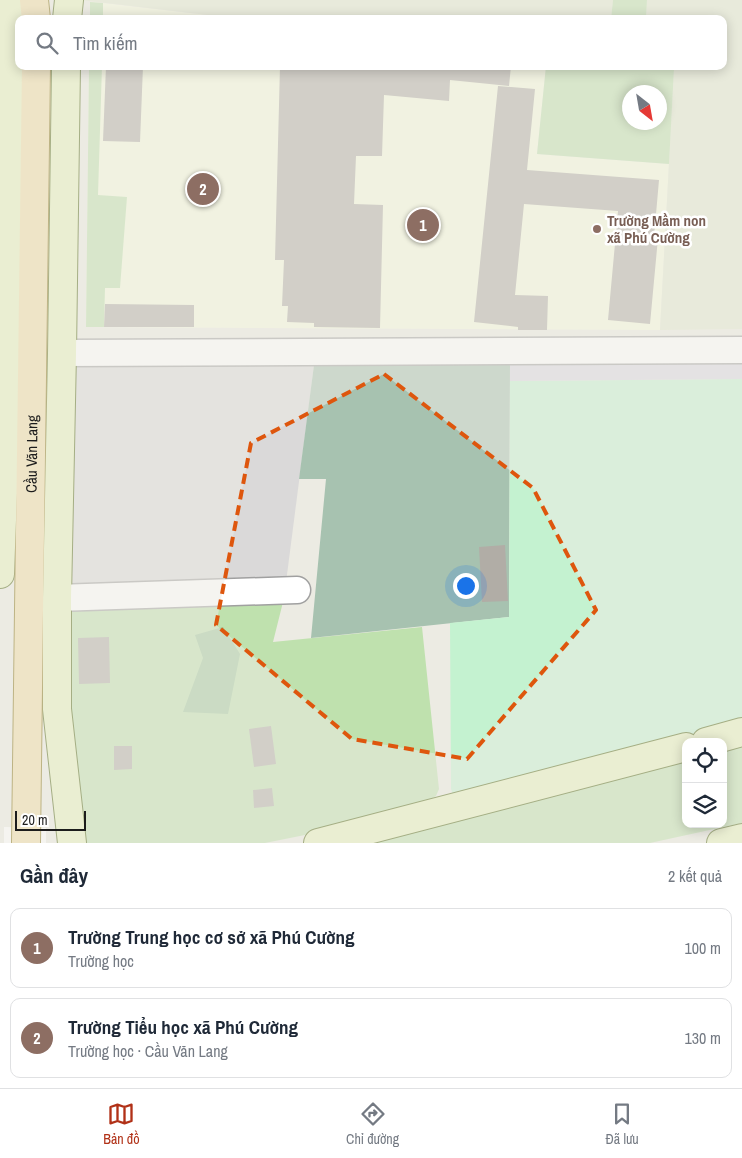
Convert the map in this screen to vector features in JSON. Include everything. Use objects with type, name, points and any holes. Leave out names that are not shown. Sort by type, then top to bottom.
[{"type":"main road","points":[[0,574],[2,546],[9,7],[7,0]]},
{"type":"main road","points":[[67,15],[69,0]]},
{"type":"main road","name":"Cầu Văn Lang","points":[[26,843],[36,70]]},
{"type":"main road","points":[[66,70],[57,598],[57,709],[72,843]]},
{"type":"main road","points":[[720,738],[742,732]]},
{"type":"main road","points":[[318,843],[682,748]]},
{"type":"main road","points":[[720,843],[742,838]]},
{"type":"street","points":[[62,353],[742,350]]},
{"type":"street","points":[[57,598],[297,590]]},
{"type":"highlighted area","points":[[384,374],[533,488],[596,610],[467,759],[352,739],[216,625],[251,443]]},
{"type":"shaded area","points":[[80,0],[613,0],[611,15],[208,15]]},
{"type":"shaded area","points":[[647,0],[742,0],[742,329],[660,330],[674,70],[727,70],[727,15],[646,15]]},
{"type":"shaded area","points":[[90,2],[207,15],[90,15]]},
{"type":"shaded area","points":[[89,70],[546,70],[537,154],[669,164],[660,330],[86,327]]},
{"type":"shaded area","points":[[510,361],[742,363],[742,379],[510,381]]},
{"type":"shaded area","points":[[314,365],[284,598],[70,606],[71,366]]},
{"type":"shaded area","points":[[314,365],[510,365],[509,617],[311,638],[326,479],[299,479]]},
{"type":"shaded area","points":[[742,379],[742,724],[682,738],[682,740],[462,797],[453,795],[451,789],[450,623],[509,617],[510,381]]},
{"type":"green space","points":[[613,0],[647,0],[646,15],[611,15]]},
{"type":"green space","points":[[90,2],[103,3],[103,15],[90,15]]},
{"type":"green space","points":[[89,70],[102,70],[98,195],[127,197],[120,288],[105,288],[104,327],[86,327]]},
{"type":"green space","points":[[546,70],[674,70],[669,164],[537,154]]},
{"type":"green space","points":[[284,598],[273,642],[422,627],[439,789],[436,796],[426,802],[305,835],[265,843],[85,843],[66,696],[70,606]]},
{"type":"green space","points":[[223,627],[240,654],[228,714],[183,712],[203,658],[195,635]]},
{"type":"green space","points":[[742,744],[742,823],[727,826],[727,783],[727,748]]},
{"type":"green space","points":[[682,759],[682,828],[719,828],[650,843],[354,843]]},
{"type":"pier","points":[[4,827],[46,828],[46,843],[4,843]]},
{"type":"building","points":[[106,70],[143,70],[140,142],[103,141]]},
{"type":"building","points":[[280,70],[511,70],[509,86],[450,80],[449,101],[384,95],[382,156],[356,156],[354,204],[383,205],[380,328],[314,327],[314,323],[287,322],[288,306],[282,306],[284,260],[275,260]]},
{"type":"building","points":[[498,86],[535,89],[527,170],[659,180],[654,237],[658,238],[650,324],[608,320],[618,211],[524,204],[515,295],[548,296],[547,330],[518,330],[518,327],[474,322]]},
{"type":"building","points":[[105,304],[194,305],[194,327],[104,327]]},
{"type":"building","points":[[505,545],[508,601],[482,602],[479,547]]},
{"type":"building","points":[[109,637],[110,683],[79,684],[78,638]]},
{"type":"building","points":[[271,726],[276,764],[254,767],[249,729]]},
{"type":"building","points":[[114,746],[132,746],[132,769],[114,770]]},
{"type":"building","points":[[272,788],[274,806],[254,808],[253,790]]},
{"type":"place","name":"Trường Tiểu học xã Phú Cường","points":[[203,189]]},
{"type":"place","name":"Trường Trung học cơ sở xã Phú Cường","points":[[423,225]]},
{"type":"place","name":"Trường Mầm non xã Phú Cường","points":[[597,229]]}]
